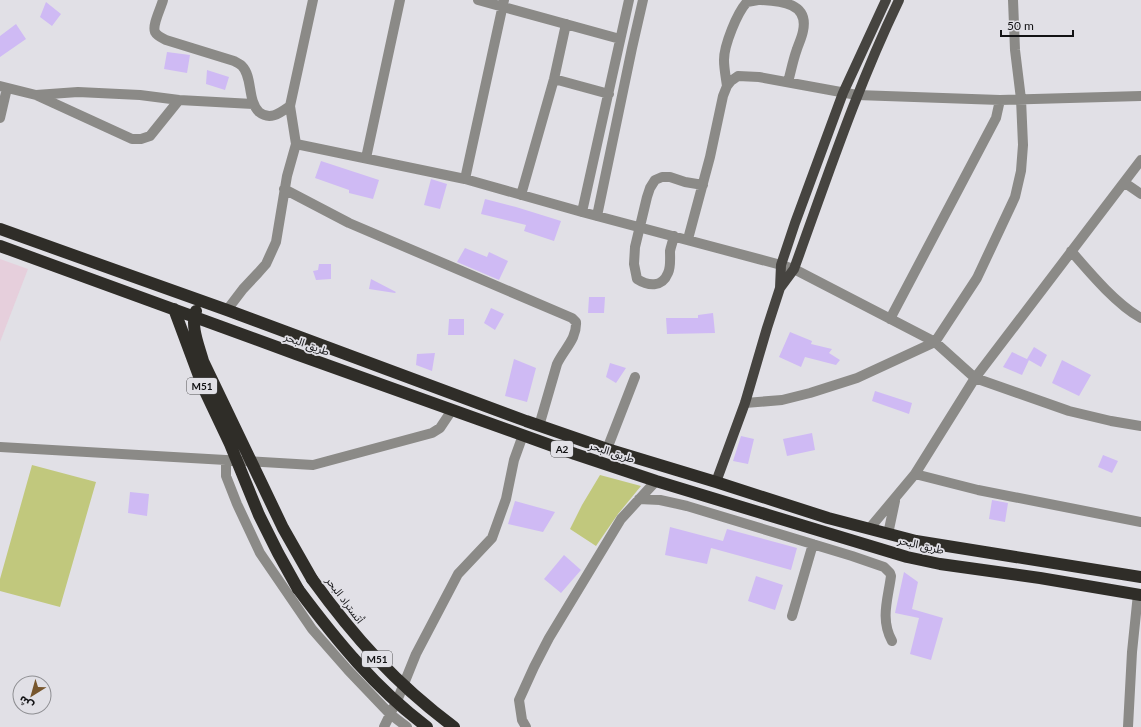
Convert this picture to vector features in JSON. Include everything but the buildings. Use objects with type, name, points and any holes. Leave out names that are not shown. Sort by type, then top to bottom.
[{"type":"highway","name":"طريق البحر","points":[[0,229],[227,310],[539,426],[828,518],[922,542],[1141,577]]},
{"type":"highway","name":"طريق البحر","points":[[0,246],[452,410],[693,492],[908,557],[940,564],[1040,578],[1139,595]]},
{"type":"highway","points":[[129,294],[134,277]]},
{"type":"highway","points":[[194,316],[200,301]]},
{"type":"highway","name":"M51","points":[[174,309],[203,387],[220,423],[231,460],[298,589],[326,627],[356,662],[389,695],[427,727]]},
{"type":"highway","name":"أتستراد البحر","points":[[194,316],[196,338],[203,361],[283,528],[312,579],[368,650],[400,682],[434,712],[454,727]]},
{"type":"main road","points":[[716,482],[745,403],[780,288],[782,264],[843,92],[886,0]]},
{"type":"main road","points":[[780,288],[794,269],[857,95],[882,35],[899,0]]},
{"type":"street","points":[[163,0],[154,29],[157,35],[166,40],[234,61],[242,65],[245,70],[253,104],[258,111],[267,116],[275,115],[290,106]]},
{"type":"street","points":[[227,310],[243,289],[258,273],[272,252],[276,242],[284,189],[296,144],[290,106],[313,0]]},
{"type":"street","points":[[366,158],[400,0]]},
{"type":"street","points":[[478,0],[503,3],[566,24],[620,39]]},
{"type":"street","points":[[582,212],[629,0]]},
{"type":"street","points":[[597,216],[643,0]]},
{"type":"street","points":[[727,86],[724,61],[726,45],[740,10],[747,2],[758,0]]},
{"type":"street","points":[[761,0],[777,1],[792,6],[803,15],[803,31],[796,50],[788,82]]},
{"type":"street","points":[[745,403],[782,400],[857,378],[935,342],[977,278],[1015,198],[1021,170],[1023,145],[1021,99],[1015,50],[1012,0]]},
{"type":"street","points":[[465,179],[503,3]]},
{"type":"street","points":[[521,195],[554,79],[566,24]]},
{"type":"street","points":[[688,239],[712,150],[723,96],[727,86],[738,76],[759,77],[857,95],[1000,100],[1141,96]]},
{"type":"street","points":[[554,79],[609,94]]},
{"type":"street","points":[[0,118],[3,87],[36,95],[116,132],[136,139],[146,138],[150,136],[179,100]]},
{"type":"street","points":[[36,95],[78,92],[140,95],[179,100],[253,104]]},
{"type":"street","points":[[890,319],[996,118],[1000,100]]},
{"type":"street","points":[[296,144],[465,179],[582,212],[782,264],[935,342],[975,378],[1069,411],[1111,421],[1141,426]]},
{"type":"street","points":[[869,529],[896,499],[915,474],[975,378],[1141,160]]},
{"type":"street","points":[[674,236],[670,250],[668,273],[664,279],[656,285],[644,284],[637,279],[634,264],[635,247],[641,227],[646,197],[655,180],[670,177],[702,185]]},
{"type":"street","points":[[1124,183],[1141,194]]},
{"type":"street","points":[[284,189],[349,223],[572,318],[576,322],[574,336],[557,364],[539,426]]},
{"type":"street","points":[[1071,252],[1118,300],[1132,313],[1141,318]]},
{"type":"street","points":[[607,448],[635,377]]},
{"type":"street","points":[[0,447],[313,465],[432,433],[440,428],[452,410]]},
{"type":"street","points":[[384,727],[416,654],[458,574],[492,538],[506,499],[514,460],[523,435]]},
{"type":"street","points":[[231,460],[226,476],[237,504],[260,553],[312,629],[390,714],[407,727]]},
{"type":"street","points":[[915,474],[978,490],[1141,522]]},
{"type":"street","points":[[526,727],[522,720],[519,700],[534,667],[553,632],[621,518],[656,480]]},
{"type":"street","points":[[687,506],[693,492]]},
{"type":"street","points":[[639,499],[660,500],[687,506],[884,567],[888,570],[891,576],[886,605],[886,628],[892,640]]},
{"type":"street","points":[[888,534],[896,499]]},
{"type":"street","points":[[792,616],[813,544]]},
{"type":"street","points":[[1128,727],[1132,652],[1139,595]]},
{"type":"shaded area","points":[[0,259],[28,269],[0,342]]},
{"type":"green space","points":[[32,465],[96,482],[60,607],[0,591],[0,579]]},
{"type":"green space","points":[[600,475],[641,486],[618,514],[596,546],[570,529]]}]
